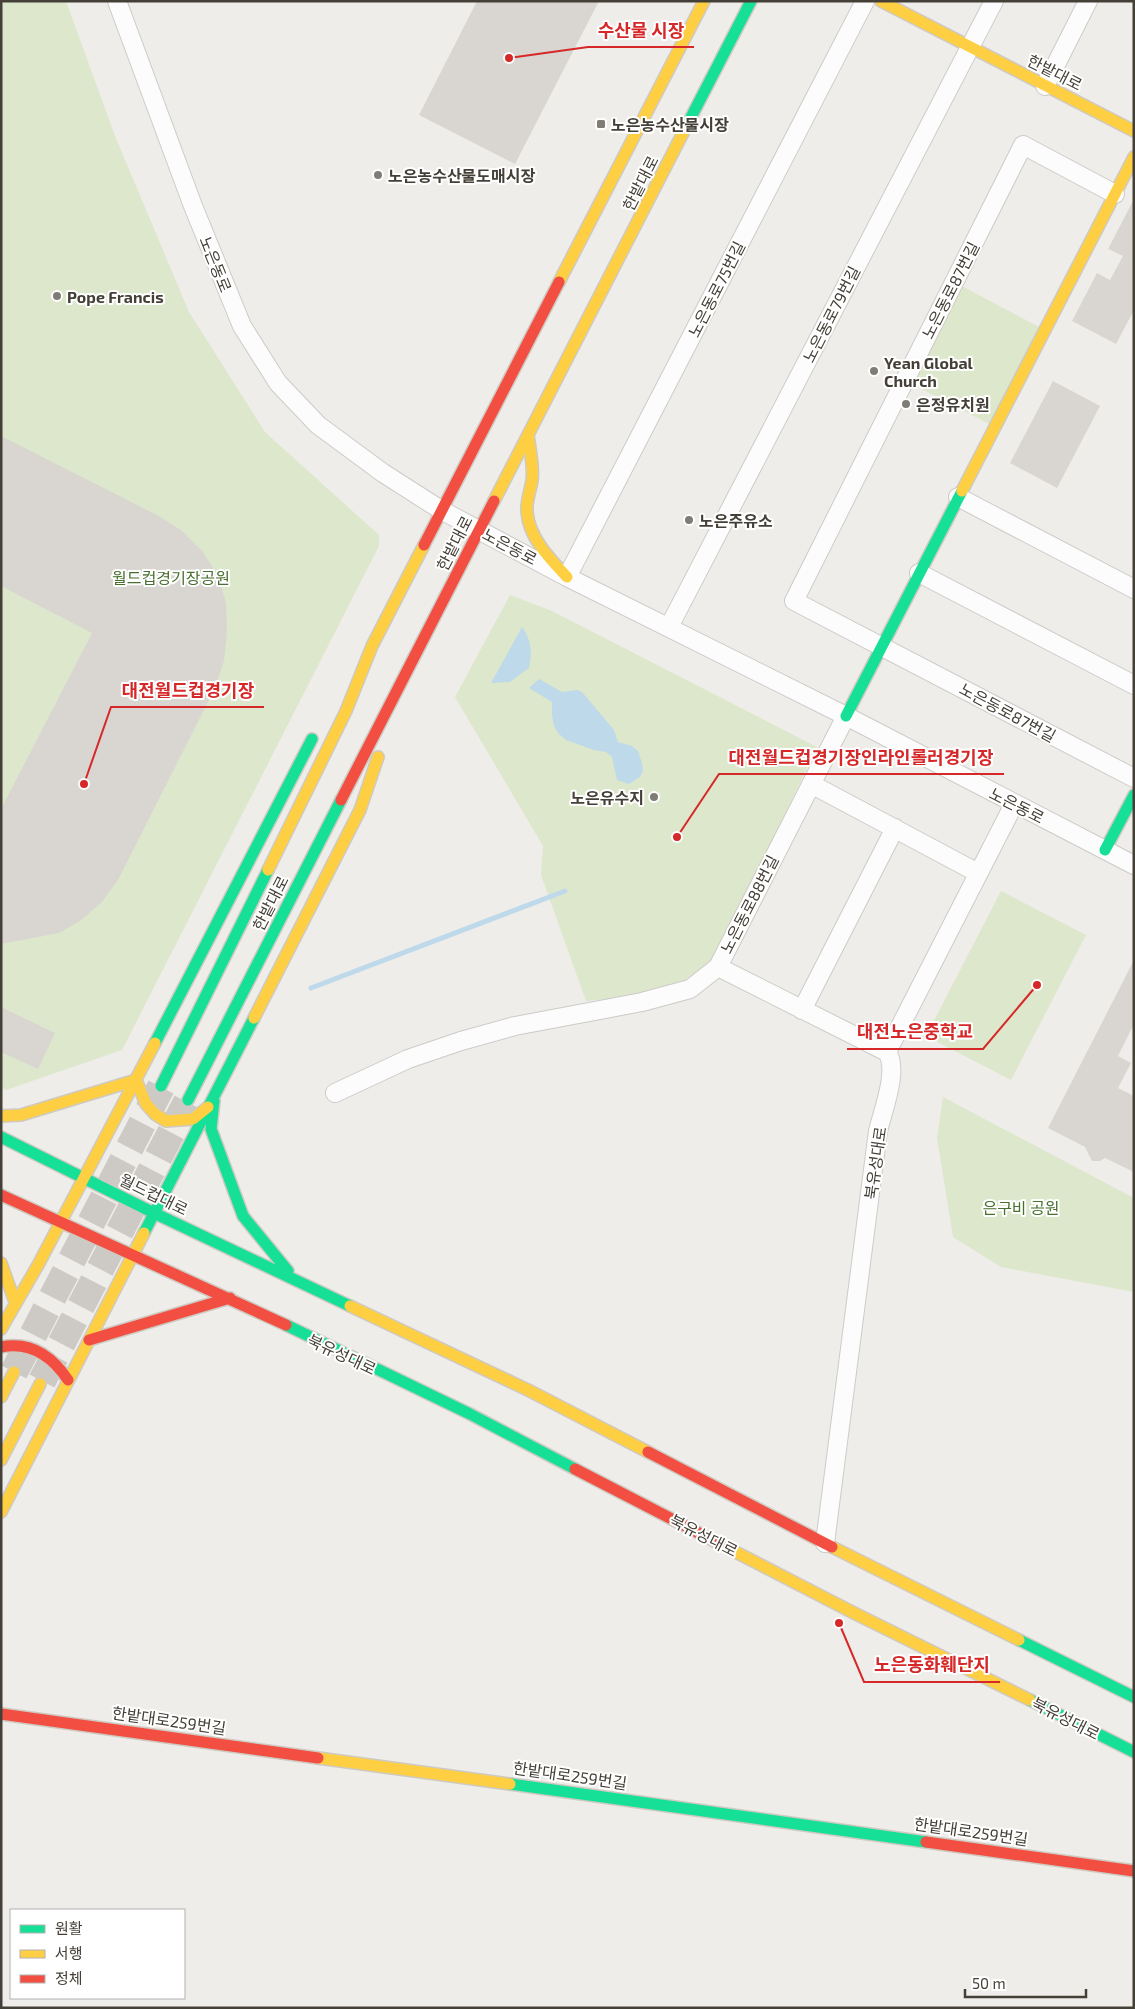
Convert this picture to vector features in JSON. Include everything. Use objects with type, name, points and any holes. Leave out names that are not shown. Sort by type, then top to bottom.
[{"type":"main road","name":"한밭대로","points":[[162,1086],[346,711],[372,646],[704,1]]},
{"type":"main road","name":"한밭대로","points":[[188,1100],[403,677],[751,1]]},
{"type":"main road","name":"한밭대로","points":[[881,1],[1134,131]]},
{"type":"main road","points":[[846,716],[1134,157]]},
{"type":"main road","points":[[528,435],[533,480],[527,499],[526,513],[529,526],[547,557],[567,576]]},
{"type":"main road","points":[[346,681],[372,646]]},
{"type":"main road","points":[[1,1512],[360,810],[403,677]]},
{"type":"main road","points":[[1,1330],[61,1223],[317,729]]},
{"type":"main road","points":[[1105,850],[1134,795]]},
{"type":"main road","points":[[136,1080],[139,1092],[148,1107],[166,1121],[193,1119],[208,1107]]},
{"type":"main road","points":[[1,1116],[22,1115],[136,1080]]},
{"type":"main road","points":[[217,1090],[211,1129],[243,1216],[294,1278],[528,1390],[826,1543],[1134,1697]]},
{"type":"main road","name":"월드컵대로","points":[[1,1137],[154,1213],[294,1278]]},
{"type":"main road","points":[[1,1195],[230,1298]]},
{"type":"main road","points":[[1,1263],[15,1302]]},
{"type":"main road","points":[[89,1340],[230,1298]]},
{"type":"main road","name":"북유성대로","points":[[230,1298],[274,1321],[470,1414],[856,1614],[1134,1752]]},
{"type":"main road","points":[[1,1347],[19,1345],[39,1351],[56,1363],[68,1380]]},
{"type":"main road","points":[[1,1397],[14,1372]]},
{"type":"main road","points":[[1,1460],[40,1384]]},
{"type":"main road","name":"한밭대로259번길","points":[[1,1714],[1134,1871]]},
{"type":"street","name":"노은동로","points":[[116,1],[193,206],[242,326],[278,383],[318,425],[383,473],[441,510],[1134,865]]},
{"type":"street","name":"노은동로75번길","points":[[567,576],[864,1]]},
{"type":"street","name":"노은동로79번길","points":[[669,627],[994,1]]},
{"type":"street","points":[[1045,86],[1088,1]]},
{"type":"street","name":"노은동로87번길","points":[[1115,194],[1023,145],[794,601],[1134,778]]},
{"type":"street","points":[[958,497],[1134,589]]},
{"type":"street","points":[[919,573],[1134,685]]},
{"type":"street","name":"노은동로88번길","points":[[846,716],[718,967],[887,1052]]},
{"type":"street","points":[[811,784],[978,873]]},
{"type":"street","points":[[887,1052],[1014,804]]},
{"type":"street","points":[[802,1010],[895,828]]},
{"type":"street","points":[[334,1093],[408,1058],[461,1041],[515,1026],[642,1002],[690,989],[718,967]]},
{"type":"street","name":"북유성대로","points":[[826,1543],[878,1131],[893,1072],[891,1058],[887,1052]]},
{"type":"green space","name":"월드컵경기장공원","points":[[1,1],[66,1],[115,136],[189,312],[265,432],[379,535],[379,546],[122,1050],[6,1090],[1,1087]]},
{"type":"green space","points":[[962,286],[1041,328],[991,425],[912,384]]},
{"type":"green space","name":"노은유수지","points":[[510,595],[552,611],[817,747],[718,955],[679,985],[635,997],[586,1001],[541,875],[543,846],[455,697]]},
{"type":"green space","points":[[1001,891],[1086,935],[1011,1080],[926,1036]]},
{"type":"green space","name":"은구비 공원","points":[[943,1097],[1134,1198],[1134,1292],[1001,1267],[953,1237],[937,1138]]},
{"type":"water","points":[[522,627],[528,637],[530,647],[529,668],[510,682],[491,683]]},
{"type":"water","points":[[539,679],[562,692],[577,690],[582,692],[614,730],[618,742],[632,746],[638,751],[643,771],[640,777],[629,784],[617,780],[612,757],[606,752],[594,750],[566,740],[558,733],[554,726],[552,702],[529,688]]},
{"type":"building","points":[[477,1],[599,1],[515,164],[419,115]]},
{"type":"building","points":[[1134,199],[1134,310],[1116,344],[1072,321],[1097,273],[1110,280],[1123,256],[1108,249]]},
{"type":"building","points":[[1053,381],[1100,406],[1057,488],[1010,463]]},
{"type":"building","points":[[1,436],[159,516],[182,531],[203,552],[218,576],[226,603],[227,631],[224,661],[215,688],[118,880],[102,902],[80,921],[59,933],[1,944],[1,809],[92,633],[1,586]]},
{"type":"building","points":[[1134,960],[1134,1024],[1118,1056],[1131,1063],[1118,1088],[1134,1096],[1134,1172],[1105,1158],[1100,1161],[1092,1161],[1085,1147],[1048,1128]]},
{"type":"building","points":[[1,1007],[55,1033],[38,1069],[1,1052]]},
{"type":"waterway","points":[[311,988],[565,891]]},
{"type":"tunnel","points":[[14,1372],[161,1087]]},
{"type":"tunnel","points":[[42,1381],[187,1102]]},
{"type":"traffic: fast","points":[[685,129],[751,1]]},
{"type":"traffic: fast","points":[[846,716],[962,491]]},
{"type":"traffic: fast","points":[[155,1043],[312,739]]},
{"type":"traffic: fast","points":[[1105,850],[1134,795]]},
{"type":"traffic: fast","points":[[188,1100],[341,800]]},
{"type":"traffic: fast","points":[[161,1086],[268,870]]},
{"type":"traffic: fast","points":[[144,1233],[254,1018]]},
{"type":"traffic: fast","points":[[214,1101],[211,1129],[243,1216],[288,1271]]},
{"type":"traffic: fast","points":[[1,1137],[154,1213],[350,1306]]},
{"type":"traffic: fast","points":[[286,1325],[470,1414],[575,1469]]},
{"type":"traffic: fast","points":[[1019,1640],[1134,1697]]},
{"type":"traffic: fast","points":[[1030,1700],[1134,1752]]},
{"type":"traffic: fast","points":[[510,1784],[926,1842]]},
{"type":"traffic: slow","points":[[559,282],[704,1]]},
{"type":"traffic: slow","points":[[881,1],[1134,131]]},
{"type":"traffic: slow","points":[[494,501],[685,129]]},
{"type":"traffic: slow","points":[[962,491],[1134,157]]},
{"type":"traffic: slow","points":[[528,435],[532,458],[532,481],[527,504],[529,522],[541,547],[567,577]]},
{"type":"traffic: slow","points":[[268,870],[346,711],[372,646],[424,545]]},
{"type":"traffic: slow","points":[[254,1018],[360,810],[378,757]]},
{"type":"traffic: slow","points":[[1,1329],[38,1265],[155,1043]]},
{"type":"traffic: slow","points":[[1,1116],[21,1115],[136,1080],[146,1104],[155,1114],[166,1121],[193,1119],[208,1107]]},
{"type":"traffic: slow","points":[[1,1512],[144,1233]]},
{"type":"traffic: slow","points":[[1,1263],[15,1302]]},
{"type":"traffic: slow","points":[[350,1306],[528,1390],[648,1452]]},
{"type":"traffic: slow","points":[[1,1397],[14,1372]]},
{"type":"traffic: slow","points":[[1,1460],[40,1384]]},
{"type":"traffic: slow","points":[[722,1545],[1030,1700]]},
{"type":"traffic: slow","points":[[832,1547],[1019,1640]]},
{"type":"traffic: slow","points":[[318,1758],[510,1784]]},
{"type":"traffic: jam","points":[[424,545],[559,282]]},
{"type":"traffic: jam","points":[[341,800],[494,501]]},
{"type":"traffic: jam","points":[[1,1195],[286,1325]]},
{"type":"traffic: jam","points":[[89,1340],[230,1298]]},
{"type":"traffic: jam","points":[[1,1347],[22,1346],[40,1352],[48,1357],[68,1380]]},
{"type":"traffic: jam","points":[[648,1452],[832,1547]]},
{"type":"traffic: jam","points":[[575,1469],[722,1545]]},
{"type":"traffic: jam","points":[[1,1714],[318,1758]]},
{"type":"traffic: jam","points":[[926,1842],[1134,1871]]},
{"type":"place","name":"수산물 시장","points":[[509,58]]},
{"type":"place","name":"노은농수산물시장","points":[[601,124]]},
{"type":"place","name":"노은농수산물도매시장","points":[[378,175]]},
{"type":"place","name":"Pope Francis","points":[[57,296]]},
{"type":"place","name":"Yean Global Church","points":[[874,371]]},
{"type":"place","name":"은정유치원","points":[[906,404]]},
{"type":"place","name":"노은주유소","points":[[689,520]]},
{"type":"place","name":"대전월드컵경기장","points":[[84,784]]},
{"type":"place","name":"노은유수지","points":[[654,797]]},
{"type":"place","name":"대전월드컵경기장인라인롤러경기장","points":[[677,837]]},
{"type":"place","name":"대전노은중학교","points":[[1037,985]]},
{"type":"place","name":"노은동화훼단지","points":[[839,1623]]}]
